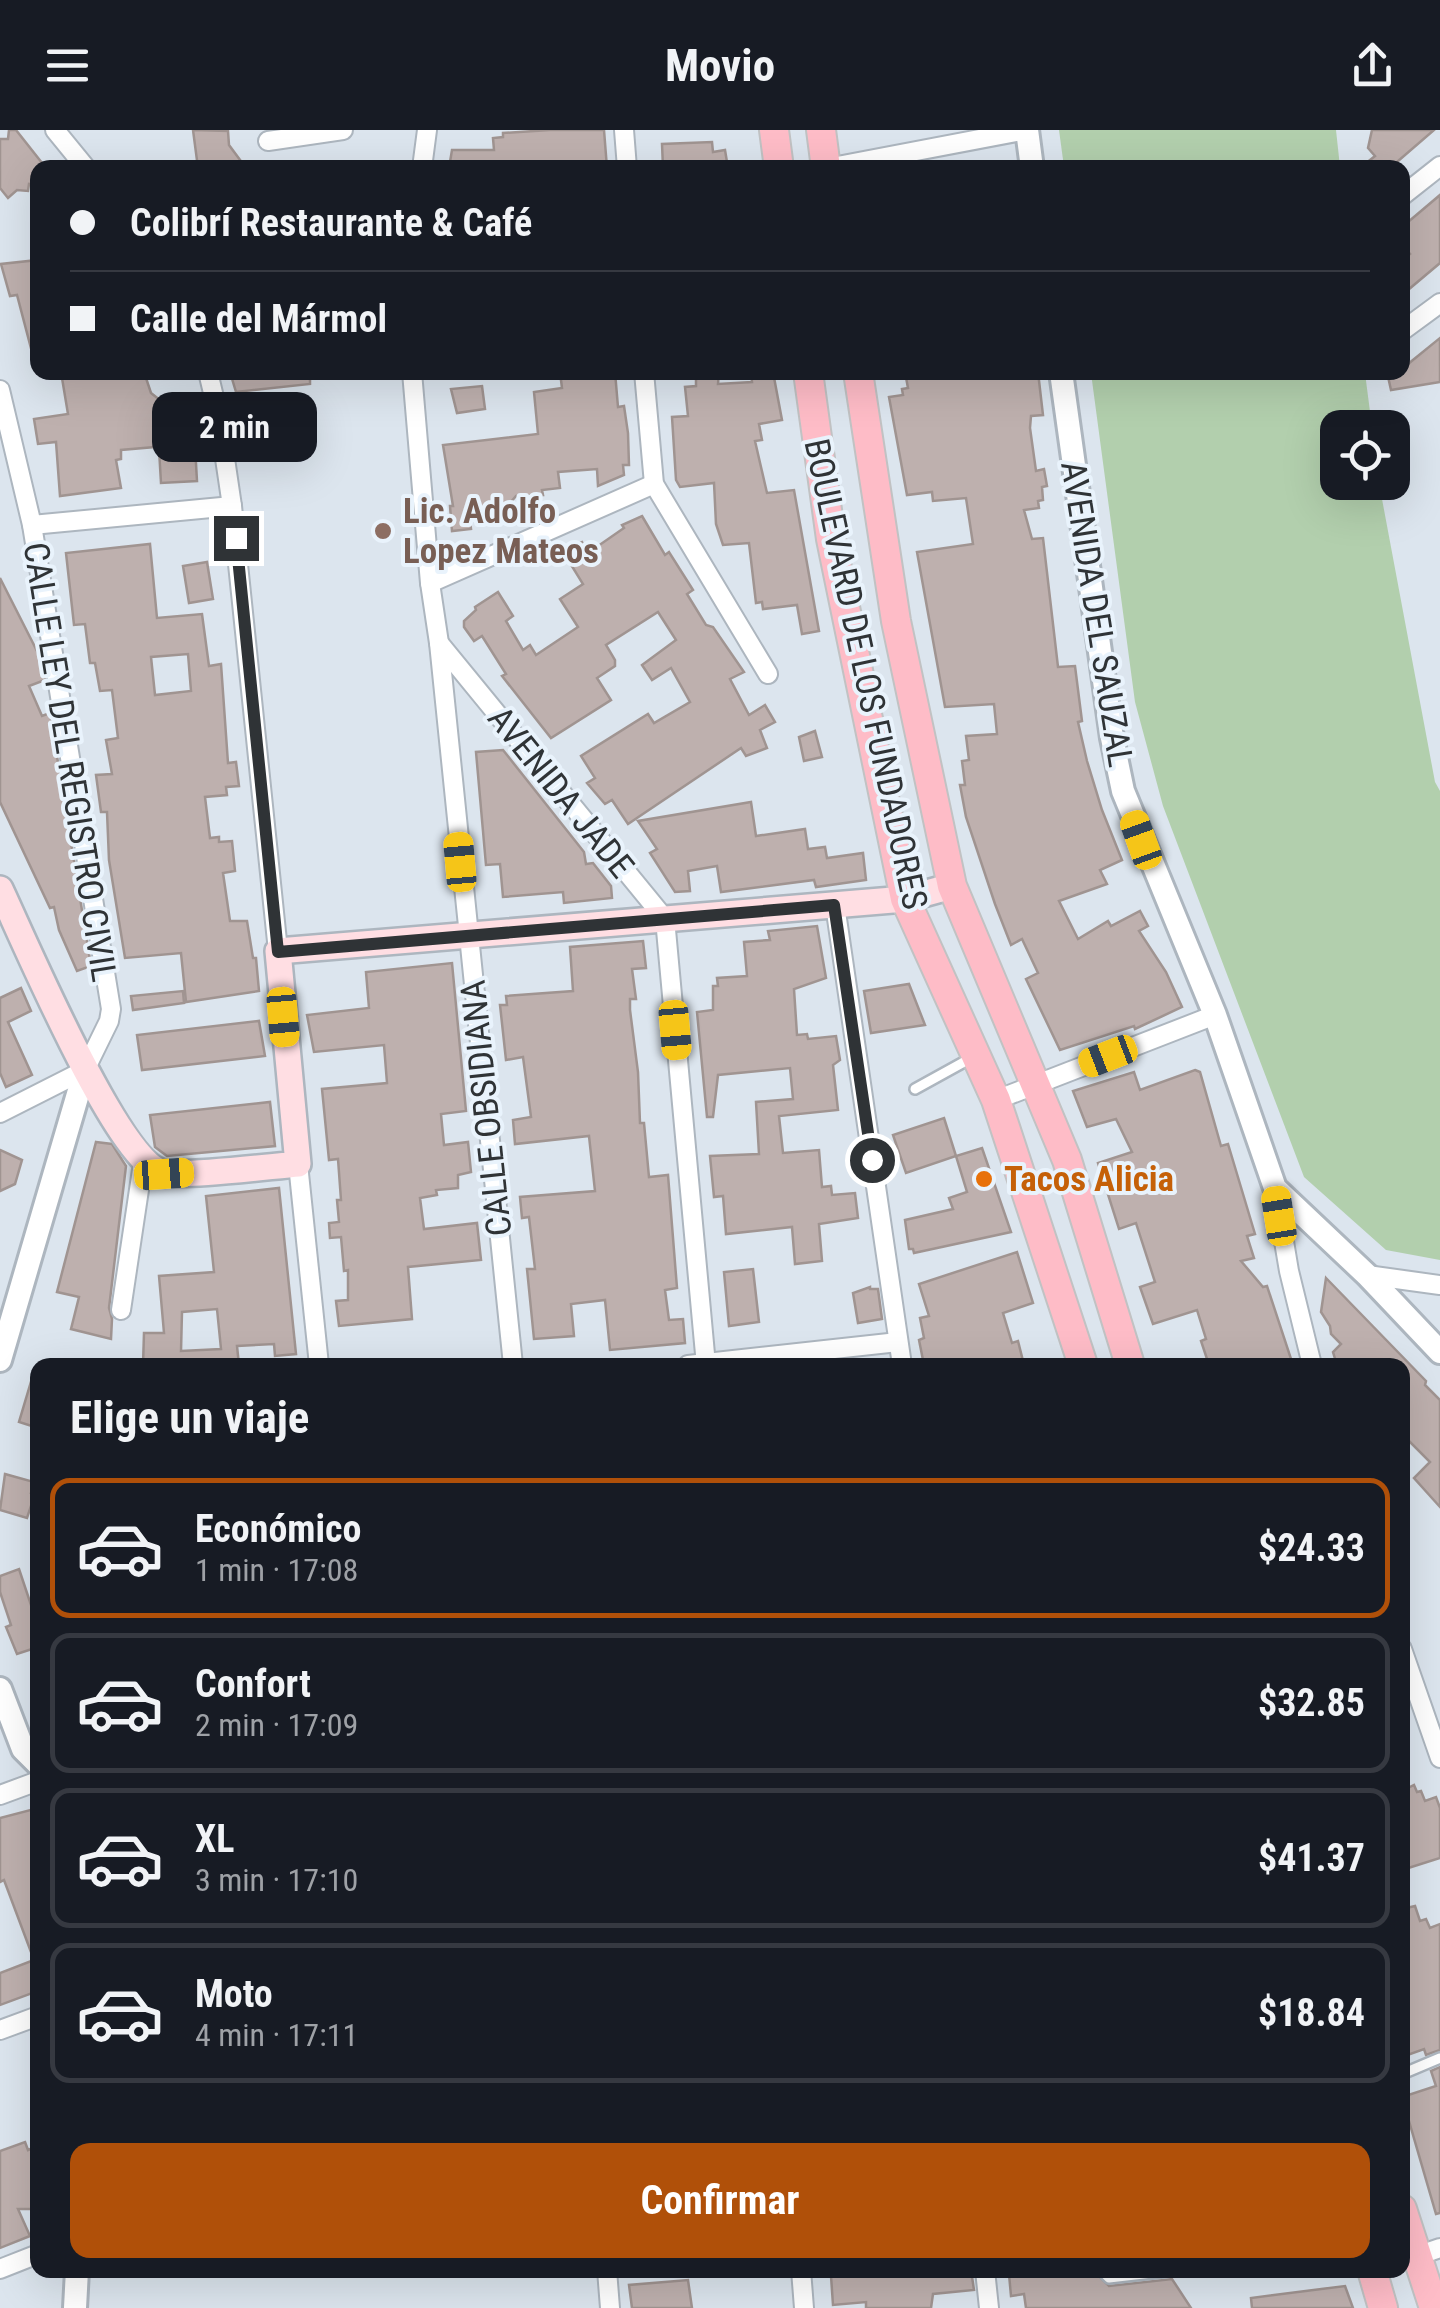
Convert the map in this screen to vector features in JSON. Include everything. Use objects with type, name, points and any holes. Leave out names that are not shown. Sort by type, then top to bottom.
[{"type":"main road","points":[[774,130],[779,160]]},
{"type":"main road","points":[[821,130],[825,160]]},
{"type":"main road","name":"BOULEVARD DE LOS FUNDADORES","points":[[809,380],[831,540],[905,898],[996,1100],[1081,1358]]},
{"type":"main road","name":"BOULEVARD DE LOS FUNDADORES","points":[[859,380],[896,621],[952,886],[1067,1160],[1128,1358]]},
{"type":"main road","points":[[0,889],[84,1070],[143,1163],[164,1174],[298,1164],[278,952],[834,905],[905,898],[952,886]]},
{"type":"main road","points":[[1410,2229],[1434,2308]]},
{"type":"main road","points":[[1376,2278],[1383,2308]]},
{"type":"street","points":[[55,130],[79,160]]},
{"type":"street","points":[[268,141],[343,130]]},
{"type":"street","points":[[423,160],[427,130]]},
{"type":"street","points":[[624,130],[626,160]]},
{"type":"street","points":[[868,160],[1027,130],[1031,160]]},
{"type":"street","points":[[1410,190],[1440,166]]},
{"type":"street","points":[[1410,325],[1440,303]]},
{"type":"street","points":[[210,380],[220,418],[232,506],[278,952]]},
{"type":"street","name":"CALLE OBSIDIANA","points":[[413,380],[430,584],[512,1358]]},
{"type":"street","points":[[645,380],[654,484],[768,674]]},
{"type":"street","name":"AVENIDA DEL SAUZAL","points":[[1062,380],[1112,738],[1124,791],[1216,1016],[1275,1188],[1288,1271],[1310,1358]]},
{"type":"street","name":"CALLE LEY DEL REGISTRO CIVIL","points":[[0,390],[32,525],[110,1009],[109,1022],[84,1070]]},
{"type":"street","points":[[430,584],[654,484]]},
{"type":"street","points":[[32,525],[232,506]]},
{"type":"street","name":"AVENIDA JADE","points":[[439,643],[665,919]]},
{"type":"street","points":[[834,905],[901,1358]]},
{"type":"street","points":[[665,919],[700,1358]]},
{"type":"street","points":[[996,1100],[1216,1016]]},
{"type":"street","points":[[0,1112],[84,1070]]},
{"type":"street","points":[[0,1360],[10,1291],[84,1070]]},
{"type":"street","points":[[121,1310],[143,1163]]},
{"type":"street","points":[[298,1164],[318,1358]]},
{"type":"street","points":[[1275,1188],[1440,1352]]},
{"type":"street","points":[[1366,1275],[1440,1285]]},
{"type":"street","points":[[754,1358],[898,1342]]},
{"type":"street","points":[[1410,1672],[1440,1758]]},
{"type":"street","points":[[0,1689],[23,1748],[30,1755]]},
{"type":"street","points":[[0,1795],[30,1784]]},
{"type":"street","points":[[0,2030],[30,2019]]},
{"type":"street","points":[[0,2270],[30,2257]]},
{"type":"street","points":[[75,2308],[77,2278]]},
{"type":"street","points":[[608,2278],[610,2308]]},
{"type":"street","points":[[802,2278],[804,2308]]},
{"type":"street","points":[[986,2278],[989,2308]]},
{"type":"lane","points":[[915,1089],[976,1056]]},
{"type":"lane","points":[[1410,2071],[1440,2058]]},
{"type":"green space","points":[[1059,130],[1336,130],[1339,160],[1063,160]]},
{"type":"green space","points":[[1092,380],[1366,380],[1370,410],[1320,410],[1320,500],[1382,500],[1435,782],[1440,791],[1440,1260],[1386,1250],[1304,1177],[1163,806],[1135,702]]},
{"type":"building","points":[[9,130],[16,130],[40,160],[30,160],[28,191],[17,190],[8,198],[0,188],[0,139],[8,139]]},
{"type":"building","points":[[193,130],[228,131],[229,145],[240,160],[197,160]]},
{"type":"building","points":[[604,130],[606,160],[450,160],[452,150],[494,150],[493,138],[503,137],[503,133]]},
{"type":"building","points":[[1372,130],[1434,130],[1399,160],[1370,160],[1375,156],[1368,148]]},
{"type":"building","points":[[712,142],[713,152],[725,150],[727,160],[663,160],[662,144]]},
{"type":"building","points":[[1440,195],[1440,263],[1410,288],[1410,254],[1410,220]]},
{"type":"building","points":[[30,261],[30,344],[17,295],[10,296],[1,264]]},
{"type":"building","points":[[1440,338],[1440,382],[1391,390],[1389,380],[1410,380],[1410,362]]},
{"type":"building","points":[[62,380],[147,380],[151,393],[170,408],[167,413],[177,421],[155,447],[121,450],[121,459],[116,460],[121,488],[60,496],[56,442],[38,444],[34,419],[68,414]]},
{"type":"building","points":[[232,380],[310,380],[310,384],[236,392]]},
{"type":"building","points":[[561,380],[616,380],[618,407],[624,406],[628,433],[629,465],[623,465],[624,475],[598,486],[597,469],[558,472],[560,488],[542,490],[543,495],[516,496],[504,510],[469,512],[471,529],[452,531],[453,506],[443,445],[538,434],[534,392],[562,388]]},
{"type":"building","points":[[696,380],[718,380],[718,384],[774,380],[782,420],[759,424],[762,440],[755,441],[767,493],[794,490],[819,631],[802,634],[797,605],[763,609],[762,602],[756,603],[749,543],[723,545],[716,524],[714,483],[680,487],[676,480],[672,417],[688,416],[685,387],[696,386]]},
{"type":"building","points":[[906,380],[1039,380],[1043,415],[1031,416],[1030,428],[1036,471],[1044,469],[1047,486],[1042,487],[1039,508],[1024,510],[1032,539],[1043,538],[1058,667],[1075,666],[1082,721],[1078,722],[1087,761],[1122,860],[1100,870],[1107,884],[1059,901],[1078,939],[1108,921],[1111,926],[1140,911],[1148,926],[1139,931],[1166,972],[1182,1007],[1135,1029],[1134,1026],[1060,1050],[1026,979],[1038,973],[1022,939],[1011,945],[995,904],[966,817],[960,785],[965,785],[962,761],[969,760],[966,736],[997,734],[994,704],[945,707],[917,552],[973,544],[966,498],[933,501],[932,492],[907,495],[889,397],[903,395],[902,389],[908,388]]},
{"type":"building","points":[[482,386],[485,409],[457,413],[451,389]]},
{"type":"building","points":[[195,446],[197,481],[161,483],[159,449]]},
{"type":"building","points":[[642,516],[665,555],[669,552],[693,590],[687,594],[706,625],[713,627],[744,672],[730,679],[749,715],[765,705],[775,722],[760,730],[767,748],[746,756],[741,748],[628,824],[612,800],[605,804],[587,783],[595,778],[581,756],[648,714],[654,723],[690,702],[671,668],[652,680],[642,665],[676,640],[658,612],[606,645],[615,666],[597,678],[611,700],[551,738],[502,676],[506,674],[482,636],[474,641],[464,621],[475,607],[498,592],[513,616],[506,621],[523,650],[530,645],[536,655],[578,627],[560,599],[583,584],[562,550],[582,542],[588,553],[624,528],[622,525]]},
{"type":"building","points":[[150,544],[157,618],[202,614],[209,666],[221,664],[228,763],[236,762],[239,786],[226,787],[227,795],[205,797],[210,838],[232,841],[235,871],[223,873],[230,921],[247,921],[259,991],[186,1002],[181,953],[125,958],[109,860],[107,812],[101,812],[96,775],[112,774],[106,740],[118,738],[112,690],[100,691],[95,663],[90,663],[85,624],[74,625],[66,553]],"holes":[[[188,654],[191,691],[155,695],[151,657]]]},
{"type":"building","points":[[207,562],[213,599],[189,603],[183,566]]},
{"type":"building","points":[[0,578],[40,657],[45,680],[29,686],[42,716],[50,713],[91,966],[77,971],[59,930],[54,907],[50,908],[0,802]]},
{"type":"building","points":[[815,731],[822,757],[804,761],[799,737]]},
{"type":"building","points":[[503,750],[584,852],[586,864],[593,863],[611,886],[612,898],[564,903],[563,892],[503,897],[500,864],[486,865],[476,752]]},
{"type":"building","points":[[751,802],[756,836],[805,829],[808,849],[825,847],[827,858],[863,853],[866,880],[816,887],[814,880],[721,892],[717,866],[688,871],[690,891],[675,892],[650,853],[657,849],[638,821]]},
{"type":"building","points":[[817,926],[826,978],[794,989],[797,1035],[807,1034],[808,1039],[836,1036],[840,1060],[833,1065],[838,1110],[779,1116],[783,1153],[819,1150],[822,1187],[831,1186],[832,1195],[855,1193],[858,1218],[819,1224],[822,1261],[795,1264],[792,1227],[726,1234],[723,1196],[714,1197],[710,1156],[759,1154],[756,1102],[793,1099],[790,1068],[718,1075],[713,1117],[707,1117],[697,1012],[713,1010],[717,978],[747,976],[744,942],[770,940],[768,931]]},
{"type":"building","points":[[643,941],[646,968],[632,969],[636,999],[630,999],[640,1123],[644,1123],[649,1177],[668,1175],[677,1288],[665,1290],[669,1320],[683,1319],[685,1343],[610,1350],[605,1300],[571,1304],[574,1336],[534,1339],[527,1269],[535,1269],[529,1217],[522,1218],[520,1197],[595,1191],[589,1136],[515,1144],[513,1120],[531,1117],[523,1057],[506,1060],[500,1005],[507,1005],[506,996],[573,991],[570,947]]},
{"type":"building","points":[[452,963],[466,1111],[441,1114],[444,1145],[468,1142],[471,1172],[458,1175],[458,1188],[436,1190],[437,1195],[420,1198],[424,1229],[477,1223],[481,1260],[408,1267],[412,1319],[339,1326],[336,1301],[348,1300],[348,1270],[344,1271],[341,1237],[330,1238],[329,1223],[339,1222],[337,1200],[341,1200],[338,1159],[329,1160],[322,1089],[387,1083],[384,1045],[314,1052],[307,1015],[369,1008],[366,972]]},
{"type":"building","points":[[909,984],[925,1025],[871,1033],[864,991]]},
{"type":"building","points":[[21,988],[31,1011],[8,1022],[32,1075],[6,1087],[0,1073],[0,998]]},
{"type":"building","points":[[183,991],[184,1003],[133,1010],[131,996]]},
{"type":"building","points":[[259,1021],[265,1056],[142,1070],[137,1035]]},
{"type":"building","points":[[1195,1070],[1200,1072],[1221,1146],[1228,1144],[1255,1234],[1247,1236],[1254,1258],[1241,1261],[1263,1287],[1267,1286],[1291,1358],[1207,1358],[1201,1341],[1206,1339],[1197,1310],[1153,1324],[1140,1287],[1155,1282],[1136,1223],[1119,1229],[1098,1163],[1132,1152],[1116,1119],[1087,1127],[1073,1091],[1134,1072],[1140,1090]]},
{"type":"building","points":[[270,1102],[275,1146],[167,1156],[155,1147],[150,1115]]},
{"type":"building","points":[[944,1118],[956,1156],[906,1173],[893,1135]]},
{"type":"building","points":[[96,1142],[112,1144],[126,1166],[109,1308],[111,1339],[71,1329],[79,1297],[57,1292]]},
{"type":"building","points":[[982,1148],[1011,1232],[914,1253],[909,1249],[905,1220],[953,1209],[949,1198],[967,1192],[956,1156]]},
{"type":"building","points":[[0,1150],[22,1160],[15,1184],[0,1191]]},
{"type":"building","points":[[279,1188],[296,1354],[275,1356],[274,1344],[237,1346],[238,1358],[143,1358],[144,1333],[164,1333],[159,1276],[214,1272],[206,1196]],"holes":[[[217,1309],[221,1349],[181,1351],[182,1312]]]},
{"type":"building","points":[[1017,1252],[1033,1303],[1003,1313],[1012,1343],[1018,1341],[1022,1358],[923,1358],[920,1318],[929,1316],[919,1284]]},
{"type":"building","points":[[753,1269],[759,1322],[729,1326],[724,1272]]},
{"type":"building","points":[[1326,1278],[1404,1358],[1335,1358],[1333,1352],[1341,1344],[1331,1334],[1321,1312]]},
{"type":"building","points":[[870,1287],[878,1289],[882,1319],[858,1323],[853,1293]]},
{"type":"building","points":[[1410,1365],[1440,1400],[1440,1507],[1414,1478],[1430,1462],[1410,1442]]},
{"type":"building","points":[[30,1385],[30,1425],[19,1422]]},
{"type":"building","points":[[5,1474],[30,1481],[27,1518],[0,1510]]},
{"type":"building","points":[[19,1569],[30,1602],[30,1650],[17,1654],[6,1627],[11,1625],[0,1592],[0,1576]]},
{"type":"building","points":[[1414,1785],[1417,1792],[1421,1791],[1425,1801],[1436,1797],[1440,1808],[1440,1858],[1410,1867],[1410,1787]]},
{"type":"building","points":[[30,1810],[30,1949],[4,1880],[0,1882],[0,1818]]},
{"type":"building","points":[[1415,1906],[1420,1921],[1426,1919],[1430,1928],[1440,1924],[1440,2050],[1426,2055],[1424,2049],[1410,2054],[1410,1907]]},
{"type":"building","points":[[30,1962],[30,1994],[0,2005],[0,1973]]},
{"type":"building","points":[[1440,2067],[1440,2213],[1436,2214],[1410,2125],[1410,2094],[1436,2086],[1431,2071]]},
{"type":"building","points":[[25,2142],[30,2149],[30,2209],[18,2209],[30,2236],[0,2248],[0,2151]]},
{"type":"building","points":[[831,2278],[972,2278],[974,2290],[933,2294],[931,2308],[866,2308],[866,2302],[833,2305]]},
{"type":"building","points":[[1009,2278],[1101,2278],[1109,2286],[1172,2279],[1191,2308],[1026,2308],[1024,2294],[1011,2296]]},
{"type":"building","points":[[688,2280],[692,2308],[632,2308],[629,2285]]},
{"type":"building","points":[[1345,2286],[1353,2308],[1252,2308],[1251,2298]]},
{"type":"place","name":"Lic. Adolfo Lopez Mateos","points":[[383,531]]},
{"type":"place","name":"Tacos Alicia","points":[[984,1179]]},
{"type":"route","points":[[236,538],[278,952],[834,905],[872,1160]]}]
